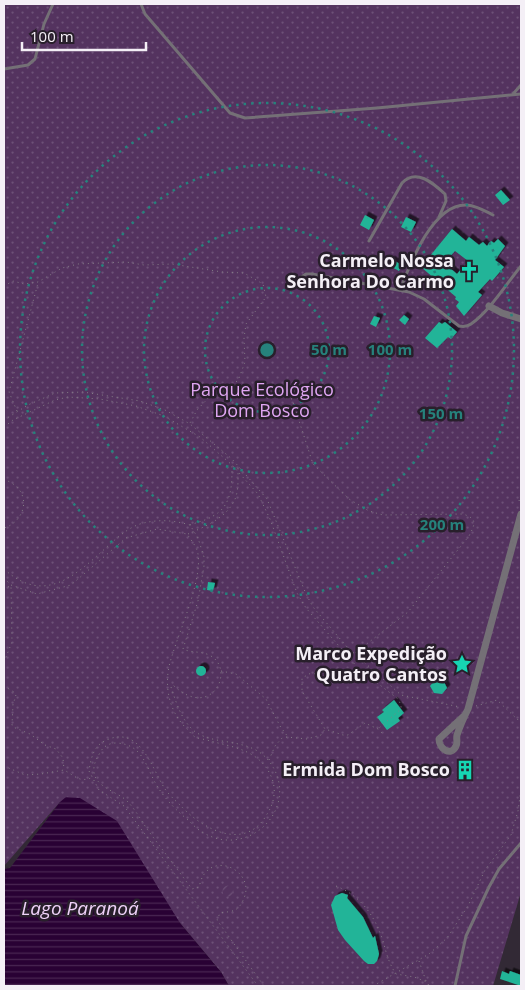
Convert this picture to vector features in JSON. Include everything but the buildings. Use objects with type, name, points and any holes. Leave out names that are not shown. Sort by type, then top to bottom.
[{"type":"street","points":[[489,306],[502,313],[521,319]]},
{"type":"street","points":[[456,737],[467,712],[521,514]]},
{"type":"street","points":[[447,733],[456,737],[458,742],[452,751],[447,752],[439,745],[439,740],[467,712]]},
{"type":"lane","points":[[4,69],[28,65],[35,59],[44,24],[52,4]]},
{"type":"lane","points":[[141,4],[145,14],[230,113],[245,118],[521,94]]},
{"type":"lane","points":[[512,94],[521,85]]},
{"type":"lane","points":[[368,241],[402,183],[411,177],[421,177],[445,194],[446,201],[439,217],[419,246],[400,290]]},
{"type":"lane","points":[[439,217],[456,207],[466,205],[477,207],[493,215]]},
{"type":"lane","points":[[292,283],[306,274],[312,274],[409,292],[424,299],[459,326],[464,327],[471,324],[489,306],[521,266]]},
{"type":"lane","points":[[456,986],[466,936],[499,869],[521,842]]},
{"type":"path","points":[[4,286],[13,281],[24,284],[38,282],[62,268],[78,264],[126,262],[172,264],[222,272],[244,273],[263,284],[266,297],[246,324],[244,338],[245,362],[239,378],[232,388]]},
{"type":"path","points":[[17,411],[9,392],[38,282]]},
{"type":"path","points":[[190,424],[197,410],[214,392],[232,388],[292,399],[313,464],[349,499],[362,507],[383,515],[463,514],[474,520],[475,526],[469,536],[408,612],[355,654]]},
{"type":"path","points":[[4,393],[9,392]]},
{"type":"path","points":[[4,420],[28,405],[55,393],[83,392],[140,401],[165,410],[190,424],[238,466],[267,499],[313,607],[355,654],[401,694],[467,712],[497,700],[518,720],[521,718]]},
{"type":"path","points":[[4,427],[12,420],[54,400],[68,397],[100,399],[136,406],[164,416],[200,437],[232,465],[258,494],[270,519],[297,593],[306,608],[358,668],[398,699],[401,709],[378,729]]},
{"type":"path","points":[[4,569],[14,579],[36,587],[55,585],[72,577],[123,533],[139,524],[174,520],[190,525],[215,516],[228,502],[232,486],[232,465]]},
{"type":"path","points":[[4,578],[11,584],[37,594],[72,585],[126,538],[158,529],[187,534],[205,527],[221,516],[234,503],[238,487],[238,466]]},
{"type":"path","points":[[4,479],[17,486],[23,496],[23,510],[18,520],[4,528]]},
{"type":"path","points":[[519,500],[521,494]]},
{"type":"path","points":[[190,525],[198,538],[204,557],[204,566],[198,601],[183,649],[210,655],[221,670],[220,683],[214,693],[203,698],[195,698],[172,685],[170,687],[180,712],[193,729],[202,735],[256,750],[269,761],[279,782],[279,800],[270,820],[263,829],[242,839],[231,840],[218,838],[202,832],[175,808],[159,789],[138,750],[128,744],[114,743],[104,746],[95,761],[94,772],[99,782],[127,801],[192,889],[196,890],[199,887],[203,875],[212,868],[226,865],[235,868],[245,880],[247,892],[241,905],[235,910],[220,913],[217,920],[264,986]]},
{"type":"path","points":[[187,534],[198,552],[197,573],[169,663],[168,693],[171,708],[182,725],[195,736],[254,754],[267,767],[274,781],[275,794],[271,808],[260,824],[251,831],[235,834],[218,833],[200,823],[185,810],[166,790],[139,744],[122,736],[100,743],[92,754],[89,772],[100,790],[124,806],[258,986]]},
{"type":"path","points":[[4,590],[11,584]]},
{"type":"path","points":[[4,662],[12,642],[11,584]]},
{"type":"path","points":[[358,668],[344,676],[333,678],[311,673],[302,678],[302,691],[325,729],[343,735],[348,734],[365,723],[382,733]]},
{"type":"path","points":[[221,670],[236,674],[266,699],[288,737]]},
{"type":"path","points":[[4,686],[14,692],[16,696],[13,704],[12,725],[30,734],[45,745],[56,749],[63,758],[64,770]]},
{"type":"path","points":[[269,761],[279,740],[282,738],[307,739],[321,735],[325,729]]},
{"type":"path","points":[[4,766],[25,775],[64,770],[77,779],[86,780],[95,777]]},
{"type":"path","points":[[373,986],[429,954],[447,938],[468,906],[485,870],[510,835],[518,811],[521,789]]},
{"type":"path","points":[[336,886],[350,892],[368,910],[377,925],[389,961],[396,974]]},
{"type":"path","points":[[419,960],[429,986]]},
{"type":"path","points":[[396,974],[414,977],[426,982]]},
{"type":"green space","name":"Parque Ecológico Dom Bosco","points":[[4,4],[521,4],[521,892],[493,986],[229,986],[221,972],[180,923],[60,802],[4,866]]},
{"type":"green space","points":[[228,885],[234,891],[228,897],[222,891]]},
{"type":"water","name":"Lago Paranoá","points":[[66,797],[80,798],[117,821],[180,923],[221,972],[229,986],[4,986],[4,869],[10,868],[60,802]]},
{"type":"place","name":"Carmelo Nossa Senhora Do Carmo","points":[[469,271]]},
{"type":"place","name":"Marco Expedição Quatro Cantos","points":[[462,664]]},
{"type":"place","name":"Ermida Dom Bosco","points":[[465,770]]}]
